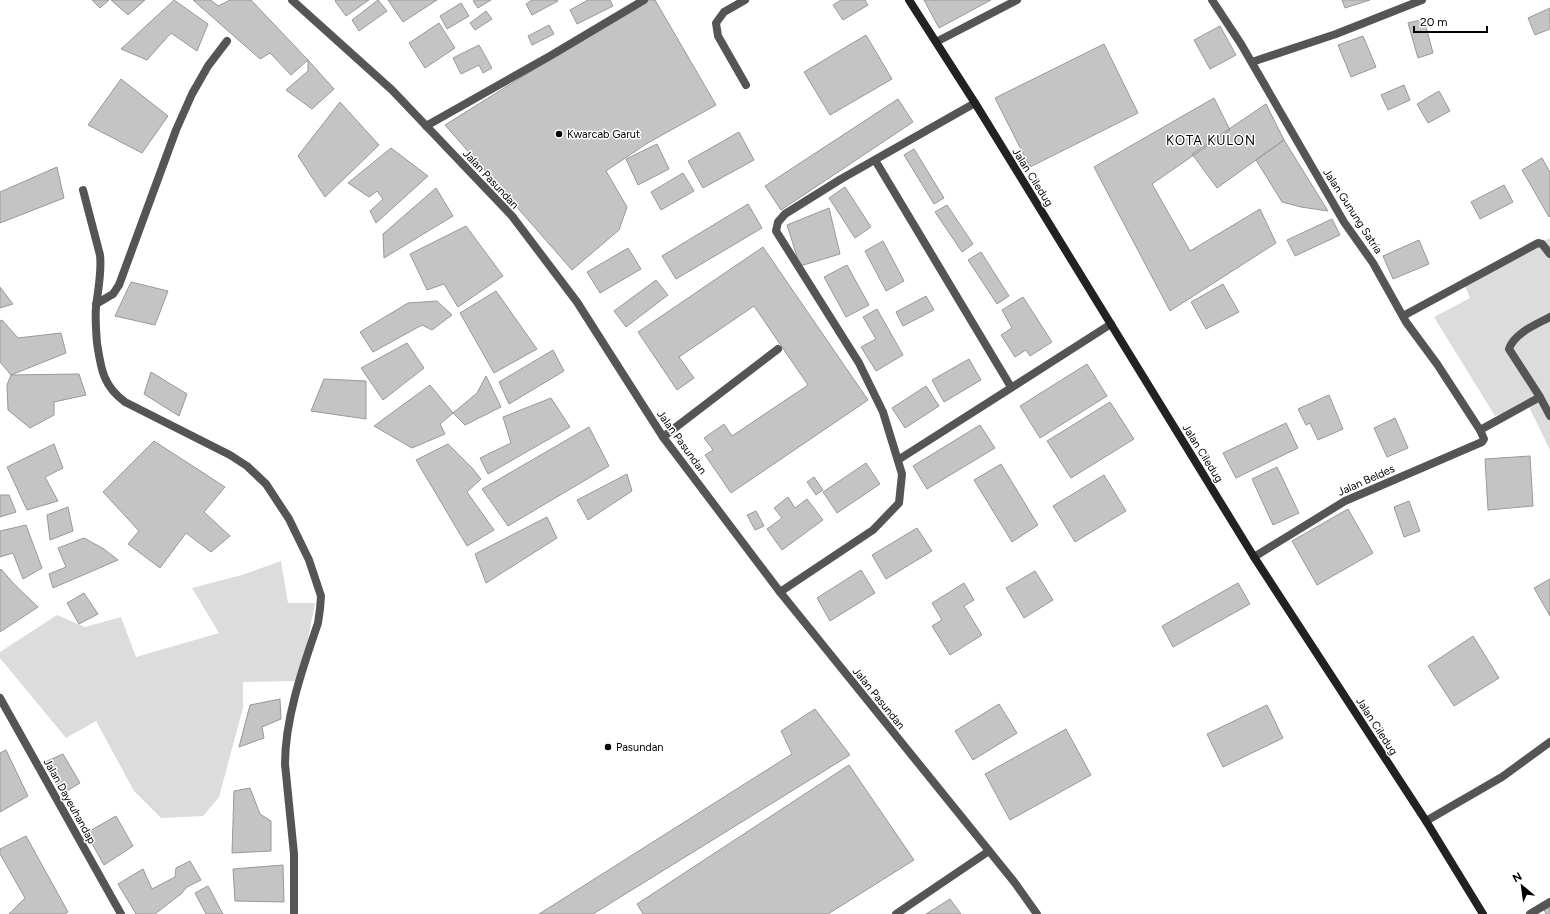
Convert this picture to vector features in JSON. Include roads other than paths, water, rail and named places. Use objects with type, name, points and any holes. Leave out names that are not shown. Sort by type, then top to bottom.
[{"type":"main road","name":"Jalan Ciledug","points":[[909,0],[975,103],[1254,557],[1426,821],[1483,914]]},
{"type":"street","name":"Jalan Pasundan","points":[[292,0],[392,90],[517,222],[577,302],[663,437],[780,592],[1015,883],[1037,914]]},
{"type":"street","points":[[426,126],[550,56],[644,0]]},
{"type":"street","points":[[745,0],[724,12],[716,23],[718,36],[746,85]]},
{"type":"street","points":[[936,42],[1017,0]]},
{"type":"street","name":"Jalan Gunung Satria","points":[[1212,0],[1252,62],[1336,209],[1373,263],[1403,316],[1480,430]]},
{"type":"street","points":[[1252,62],[1336,34],[1422,0]]},
{"type":"street","points":[[96,304],[113,294],[119,285],[176,130],[196,87],[208,66],[226,41]]},
{"type":"street","points":[[780,592],[873,530],[899,503],[902,474],[883,412],[859,363],[776,231],[778,222],[785,214],[841,179],[975,103]]},
{"type":"street","points":[[875,160],[1011,387]]},
{"type":"street","points":[[83,190],[100,260],[95,329],[100,365],[104,378],[109,387],[116,396],[125,402],[230,455],[247,466],[266,484],[289,519],[309,560],[316,580],[320,596],[318,623],[288,726],[285,751],[294,854],[294,914]]},
{"type":"street","points":[[1403,316],[1538,243],[1542,244],[1550,254]]},
{"type":"street","points":[[1550,317],[1531,327],[1520,335],[1511,343],[1509,349],[1515,361],[1540,397],[1550,416]]},
{"type":"street","points":[[898,460],[1111,324]]},
{"type":"street","points":[[663,437],[778,349]]},
{"type":"street","points":[[1480,430],[1540,397]]},
{"type":"street","name":"Jalan Beldes","points":[[1254,557],[1345,501],[1482,442],[1484,439],[1480,430]]},
{"type":"street","name":"Jalan Dayeuhandap","points":[[0,698],[121,914]]},
{"type":"street","points":[[1426,821],[1502,777],[1550,742]]},
{"type":"street","points":[[896,914],[989,851]]},
{"type":"street","points":[[1530,914],[1550,902]]},
{"type":"place","name":"Kwarcab Garut","points":[[559,134]]},
{"type":"place","name":"Pasundan","points":[[608,747]]},
{"type":"district","name":"KOTA KULON","points":[[1211,140]]}]
